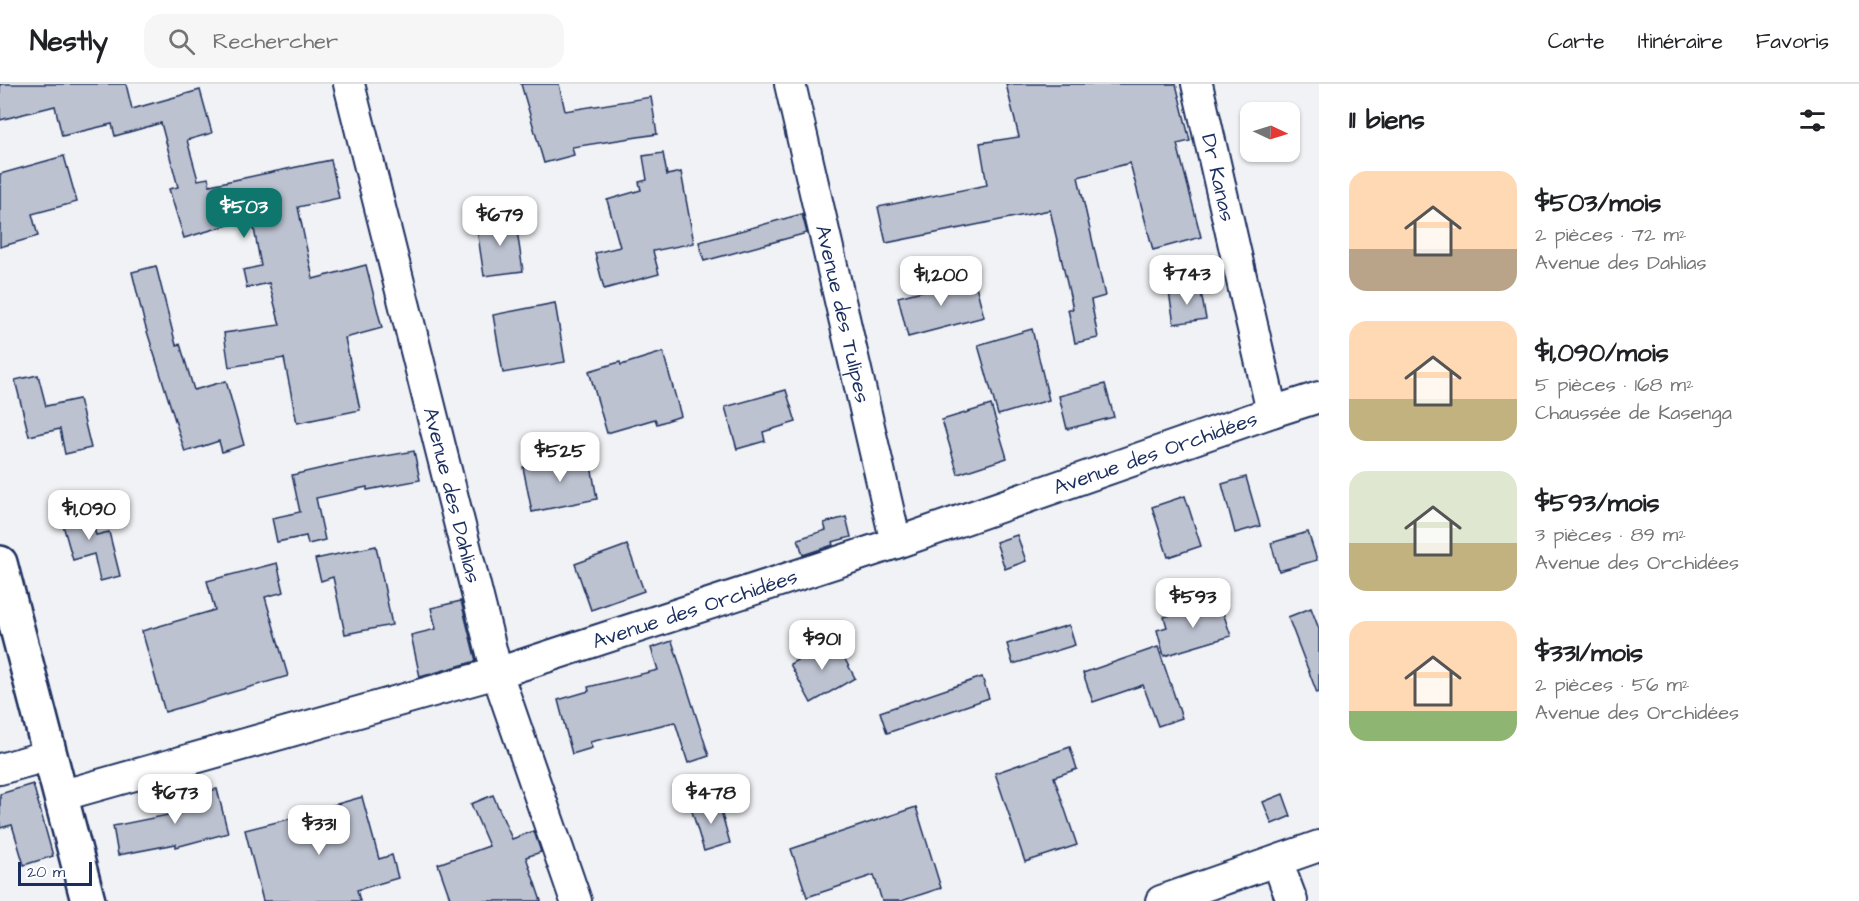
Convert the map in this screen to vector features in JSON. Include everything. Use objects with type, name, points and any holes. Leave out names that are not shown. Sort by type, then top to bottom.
[{"type":"main road","points":[[0,563],[88,901]]},
{"type":"street","name":"Avenue des Dahlias","points":[[349,84],[497,673],[576,901]]},
{"type":"street","name":"Avenue des Tulipes","points":[[790,84],[896,543]]},
{"type":"street","name":"Dr Kanas","points":[[1197,84],[1272,412]]},
{"type":"street","name":"Avenue des Orchidées","points":[[60,796],[497,673],[896,543],[1319,397]]},
{"type":"street","points":[[0,769],[50,755]]},
{"type":"street","points":[[1161,901],[1319,846]]},
{"type":"street","points":[[1277,861],[1292,901]]},
{"type":"building","points":[[0,84],[126,84],[132,109],[200,90],[212,133],[187,140],[198,180],[208,178],[210,185],[331,160],[339,198],[298,207],[313,279],[366,265],[382,328],[345,338],[360,410],[297,423],[284,358],[229,367],[224,333],[280,325],[269,283],[247,288],[243,270],[261,266],[252,218],[184,238],[169,189],[178,187],[161,123],[115,136],[112,124],[62,136],[55,106],[0,120]]},
{"type":"building","points":[[521,84],[559,84],[565,111],[651,97],[657,134],[572,147],[574,155],[544,163]]},
{"type":"building","points":[[1006,84],[1176,84],[1190,141],[1177,144],[1201,237],[1153,250],[1130,163],[1078,177],[1105,296],[1091,300],[1098,338],[1075,343],[1068,309],[1073,309],[1050,210],[886,243],[878,207],[987,185],[980,143],[1019,137]]},
{"type":"building","points":[[663,153],[667,175],[681,172],[694,243],[653,251],[659,274],[604,289],[595,253],[620,247],[607,200],[641,190],[639,182],[647,180],[643,156]]},
{"type":"building","points":[[64,156],[77,202],[32,214],[38,236],[0,247],[0,174]]},
{"type":"building","points":[[802,214],[807,233],[704,261],[699,242]]},
{"type":"building","points":[[515,217],[523,271],[484,276],[476,223]]},
{"type":"building","points":[[156,266],[176,345],[180,344],[194,390],[226,381],[244,445],[222,452],[219,441],[185,452],[145,325],[132,272]]},
{"type":"building","points":[[974,278],[984,317],[908,337],[898,297]]},
{"type":"building","points":[[1200,287],[1206,319],[1174,324],[1169,292]]},
{"type":"building","points":[[555,303],[565,362],[503,373],[493,315]]},
{"type":"building","points":[[1032,329],[1049,400],[998,415],[978,345]]},
{"type":"building","points":[[663,352],[681,416],[657,424],[655,419],[607,433],[589,371],[620,362],[621,365]]},
{"type":"building","points":[[38,375],[46,406],[79,399],[91,448],[65,454],[60,429],[29,436],[15,380]]},
{"type":"building","points":[[1105,384],[1114,417],[1067,429],[1059,396]]},
{"type":"building","points":[[786,390],[796,422],[763,432],[765,441],[737,449],[725,407]]},
{"type":"building","points":[[991,405],[1007,458],[958,474],[942,420]]},
{"type":"building","points":[[414,451],[420,480],[367,490],[367,487],[316,498],[325,540],[308,544],[306,536],[277,542],[272,518],[300,512],[292,475]]},
{"type":"building","points":[[589,454],[597,499],[532,512],[523,467]]},
{"type":"building","points":[[1246,477],[1260,526],[1235,533],[1222,484]]},
{"type":"building","points":[[1185,496],[1201,546],[1168,557],[1152,507]]},
{"type":"building","points":[[87,503],[96,535],[109,532],[120,576],[100,581],[94,554],[73,560],[59,511]]},
{"type":"building","points":[[846,517],[851,537],[832,542],[833,545],[803,555],[798,539],[826,530],[824,523]]},
{"type":"building","points":[[1308,532],[1317,560],[1279,571],[1271,543]]},
{"type":"building","points":[[1017,535],[1026,561],[1005,569],[996,542]]},
{"type":"building","points":[[627,545],[644,591],[591,610],[575,564]]},
{"type":"building","points":[[376,546],[392,625],[345,634],[333,577],[321,581],[315,559]]},
{"type":"building","points":[[277,563],[284,592],[265,597],[288,676],[165,712],[142,631],[215,610],[207,581]]},
{"type":"building","points":[[461,601],[476,661],[420,677],[411,635],[436,629],[431,608]]},
{"type":"building","points":[[1219,601],[1231,636],[1164,656],[1157,630],[1167,627],[1164,617]]},
{"type":"building","points":[[1311,608],[1319,629],[1319,692],[1317,693],[1288,617]]},
{"type":"building","points":[[1069,625],[1075,645],[1013,664],[1007,644]]},
{"type":"building","points":[[834,639],[855,678],[811,703],[790,664]]},
{"type":"building","points":[[672,641],[709,756],[688,763],[675,722],[590,742],[592,748],[572,754],[558,700],[589,691],[588,687],[658,670],[651,648]]},
{"type":"building","points":[[1158,647],[1182,718],[1158,726],[1143,685],[1093,702],[1083,673]]},
{"type":"building","points":[[982,677],[989,698],[887,733],[880,712]]},
{"type":"building","points":[[1070,747],[1077,769],[1054,777],[1077,845],[1025,862],[995,773]]},
{"type":"building","points":[[33,784],[53,856],[24,865],[12,825],[0,828],[0,794]]},
{"type":"building","points":[[217,789],[228,833],[176,847],[176,844],[118,855],[113,826],[168,815],[165,803]]},
{"type":"building","points":[[1283,794],[1291,816],[1272,824],[1263,802]]},
{"type":"building","points":[[493,795],[512,839],[534,831],[541,852],[526,857],[541,901],[451,901],[438,864],[489,846],[471,804]]},
{"type":"building","points":[[362,797],[379,859],[392,855],[398,878],[357,890],[360,901],[263,901],[245,830],[317,812],[316,810]]},
{"type":"building","points":[[718,800],[730,843],[704,851],[691,808]]},
{"type":"building","points":[[916,807],[941,888],[901,901],[882,901],[874,875],[807,897],[791,849]]}]
